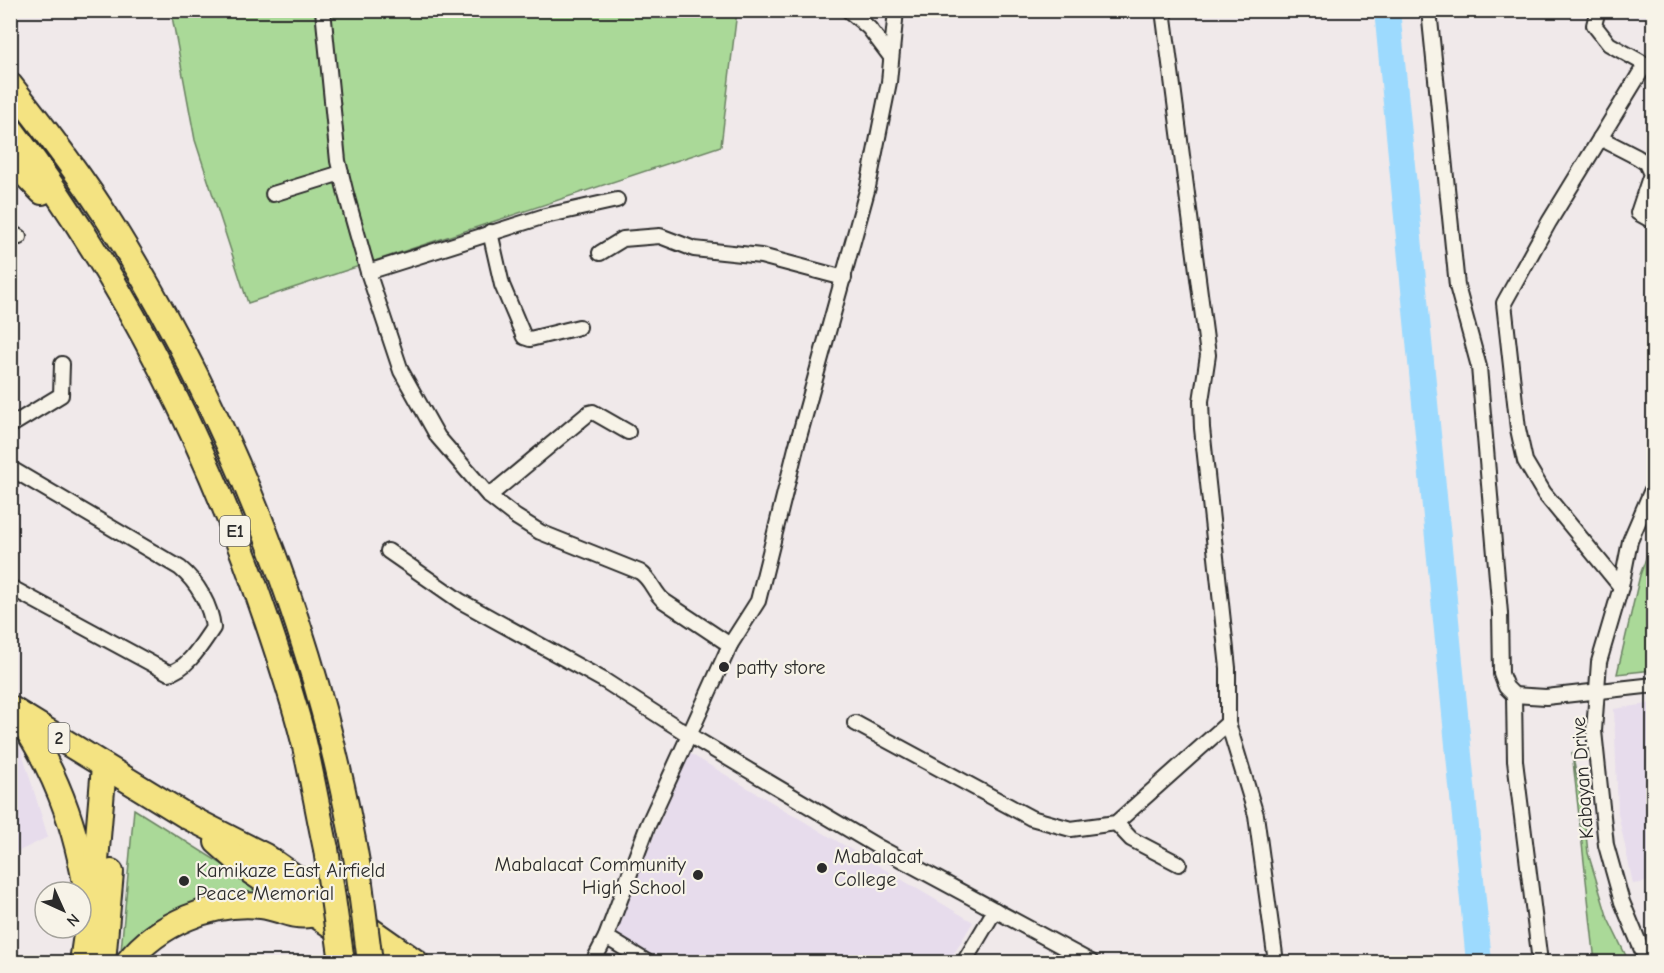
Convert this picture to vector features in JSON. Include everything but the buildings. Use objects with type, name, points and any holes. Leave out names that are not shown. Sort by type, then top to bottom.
[{"type":"highway","name":"E1","points":[[10,84],[66,157],[116,232],[184,352],[230,452],[280,573],[314,676],[334,753],[358,868],[370,963]]},
{"type":"highway","name":"E1","points":[[10,128],[87,235],[159,363],[210,468],[249,567],[300,728],[327,849],[342,963]]},
{"type":"highway","points":[[10,159],[87,235]]},
{"type":"highway","points":[[12,709],[48,767],[72,823],[85,880]]},
{"type":"highway","name":"2","points":[[12,709],[188,817],[265,856],[417,963]]},
{"type":"highway","points":[[93,893],[111,770]]},
{"type":"highway","points":[[103,963],[111,770]]},
{"type":"highway","name":"2","points":[[188,817],[250,870],[386,963]]},
{"type":"highway","points":[[128,963],[144,945],[167,928],[190,917],[220,908],[261,906],[296,917],[317,914]]},
{"type":"highway","points":[[82,963],[86,940]]},
{"type":"street","points":[[323,10],[341,173],[368,272],[401,371],[438,437],[489,496],[540,532],[640,572],[650,579],[657,595],[664,601],[730,645]]},
{"type":"street","points":[[848,10],[869,28],[891,57]]},
{"type":"street","points":[[593,963],[606,937],[648,825],[730,645],[758,601],[796,448],[868,187],[891,57],[896,10]]},
{"type":"street","points":[[1163,10],[1208,355],[1201,400],[1202,428],[1228,668],[1228,723],[1256,815],[1276,963]]},
{"type":"street","points":[[1429,10],[1457,285],[1479,368],[1498,589],[1502,674],[1506,687],[1514,695],[1546,697],[1653,685]]},
{"type":"street","points":[[1598,10],[1594,25],[1604,40],[1649,67],[1600,138],[1549,222],[1504,303],[1518,429],[1525,461],[1544,493],[1621,587]]},
{"type":"street","points":[[1600,138],[1646,163],[1652,174],[1638,213],[1653,222]]},
{"type":"street","points":[[273,194],[341,173]]},
{"type":"street","points":[[368,272],[545,216],[617,200]]},
{"type":"street","points":[[490,232],[502,285],[524,337],[530,339],[579,327]]},
{"type":"street","points":[[600,253],[623,239],[660,236],[694,249],[761,256],[844,278]]},
{"type":"street","points":[[10,426],[61,395],[62,364]]},
{"type":"street","points":[[489,496],[589,413],[593,412],[628,432]]},
{"type":"street","points":[[10,468],[180,568],[194,580],[213,619],[213,628],[186,662],[175,672],[169,673],[10,587]]},
{"type":"street","name":"Kabayan Drive","points":[[1647,963],[1622,902],[1606,844],[1594,731],[1599,662],[1621,587],[1630,541],[1653,485]]},
{"type":"street","points":[[388,551],[460,601],[605,681],[689,735],[880,848],[1091,963]]},
{"type":"street","points":[[1514,695],[1515,761],[1540,963]]},
{"type":"street","points":[[855,723],[1031,818],[1071,829],[1116,823],[1228,723]]},
{"type":"street","points":[[1116,823],[1131,839],[1179,864]]},
{"type":"street","points":[[964,963],[994,910]]},
{"type":"street","points":[[606,937],[647,963]]},
{"type":"shaded area","points":[[1653,703],[1653,881],[1633,884],[1618,813],[1614,709]]},
{"type":"shaded area","points":[[10,743],[21,749],[48,837],[11,855]]},
{"type":"shaded area","points":[[689,753],[973,922],[949,962],[661,962],[612,936]]},
{"type":"green space","points":[[171,11],[737,11],[721,146],[248,303],[195,140]]},
{"type":"green space","points":[[1653,539],[1653,670],[1617,674],[1640,575]]},
{"type":"green space","points":[[1572,752],[1584,815],[1588,853],[1608,919],[1629,962],[1595,962]]},
{"type":"green space","points":[[134,809],[279,900],[241,898],[120,962]]},
{"type":"waterway","points":[[1387,10],[1479,962]]},
{"type":"place","name":"patty store","points":[[724,667]]},
{"type":"place","name":"Mabalacat College","points":[[822,868]]},
{"type":"place","name":"Mabalacat Community High School","points":[[698,875]]},
{"type":"place","name":"Kamikaze East Airfield Peace Memorial","points":[[184,881]]}]
